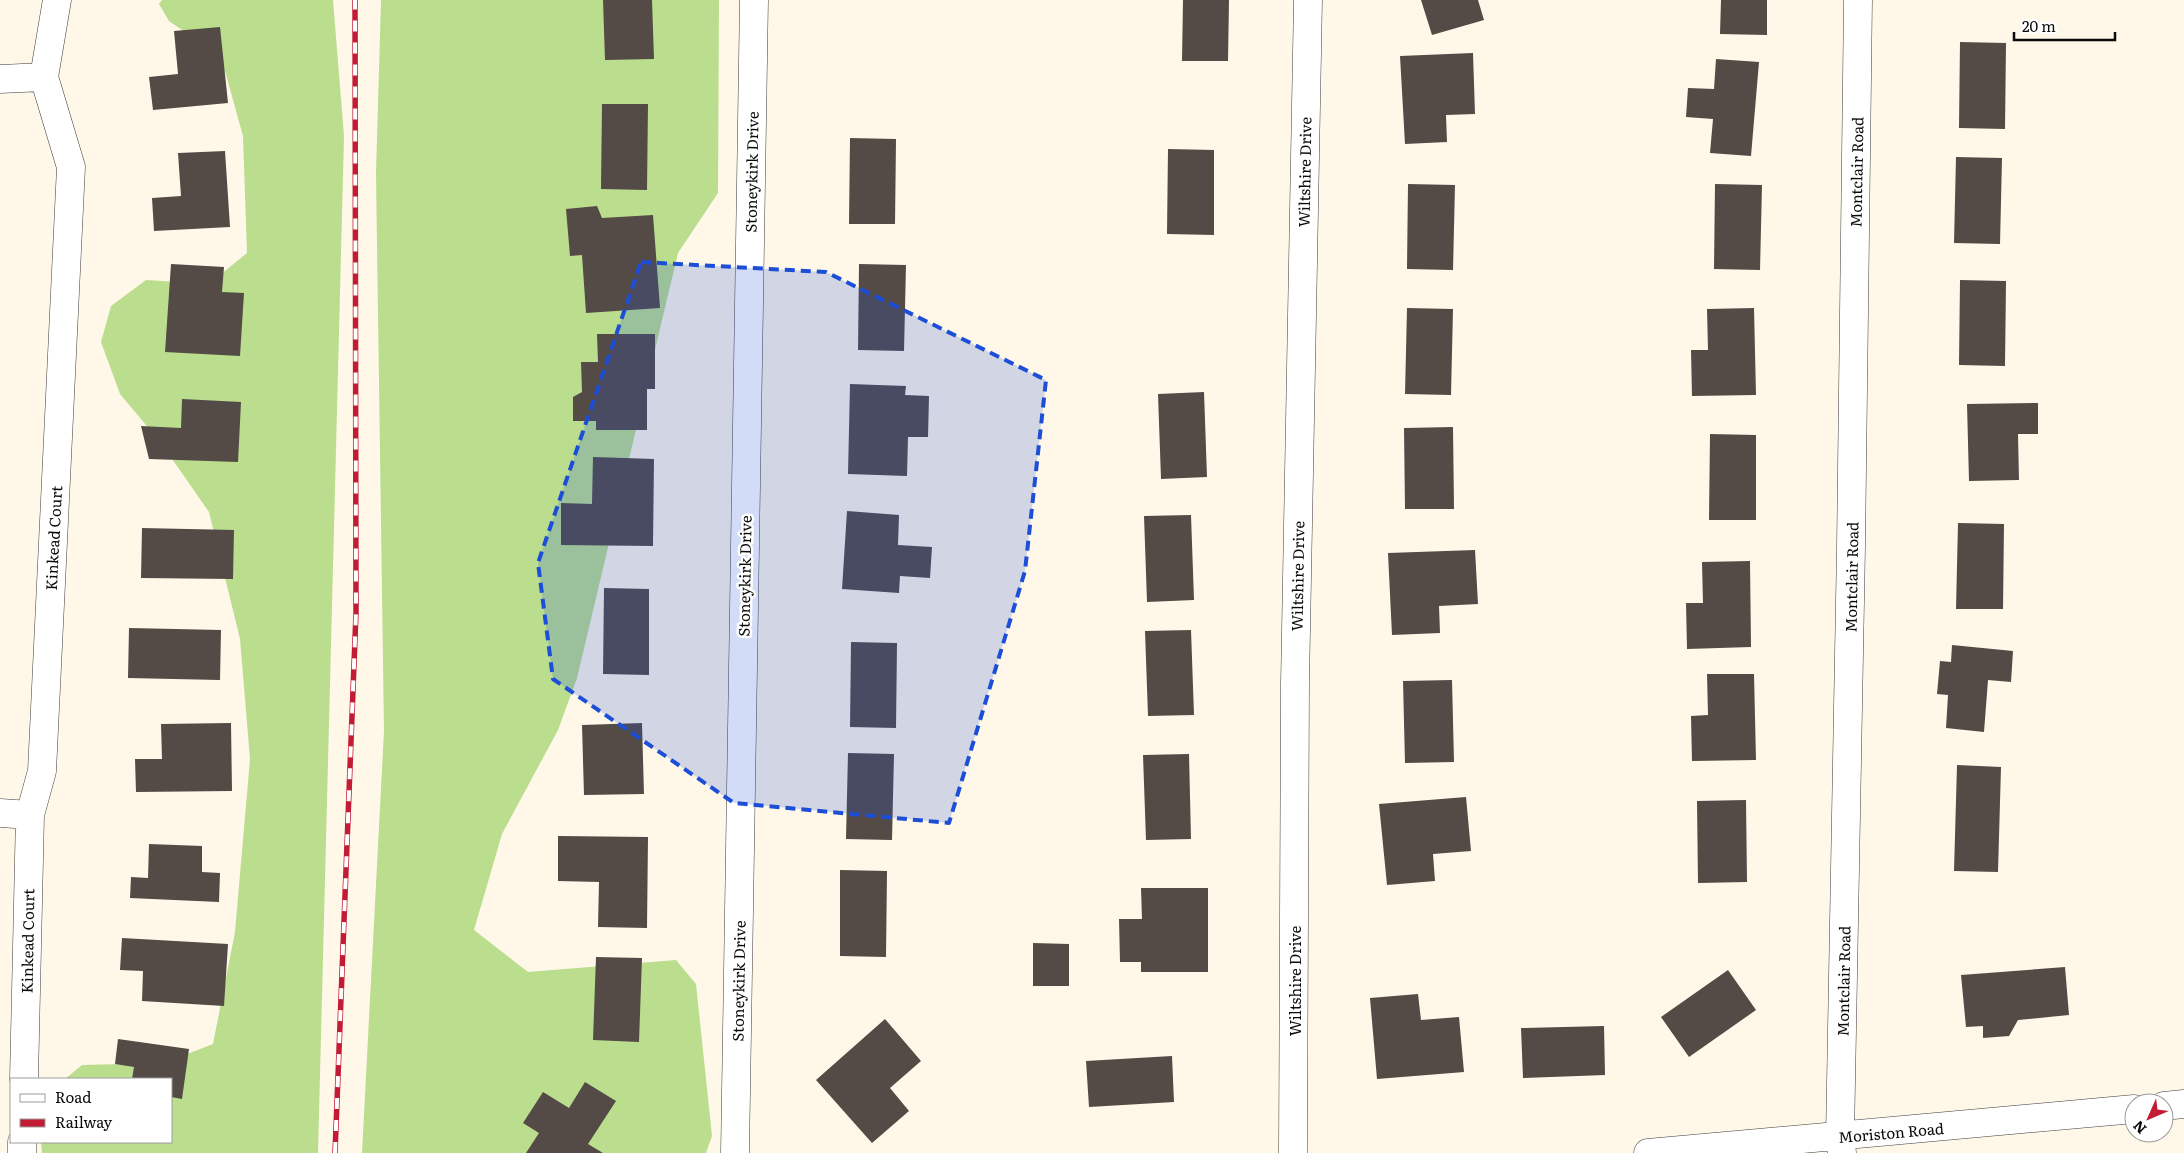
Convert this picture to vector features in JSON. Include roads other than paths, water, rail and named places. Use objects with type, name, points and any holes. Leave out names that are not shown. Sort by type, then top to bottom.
[{"type":"street","name":"Kinkead Court","points":[[24,1078],[30,815],[42,771],[72,167],[44,77],[56,0]]},
{"type":"street","name":"Stoneykirk Drive","points":[[735,1153],[754,0]]},
{"type":"street","name":"Wiltshire Drive","points":[[1293,1153],[1295,683],[1308,0]]},
{"type":"street","name":"Montclair Road","points":[[1841,1145],[1858,0]]},
{"type":"street","points":[[0,79],[44,77]]},
{"type":"street","points":[[0,813],[30,815]]},
{"type":"street","name":"Moriston Road","points":[[1648,1153],[1841,1145],[2124,1110]]},
{"type":"railway","points":[[335,1153],[356,613],[355,0]]}]
